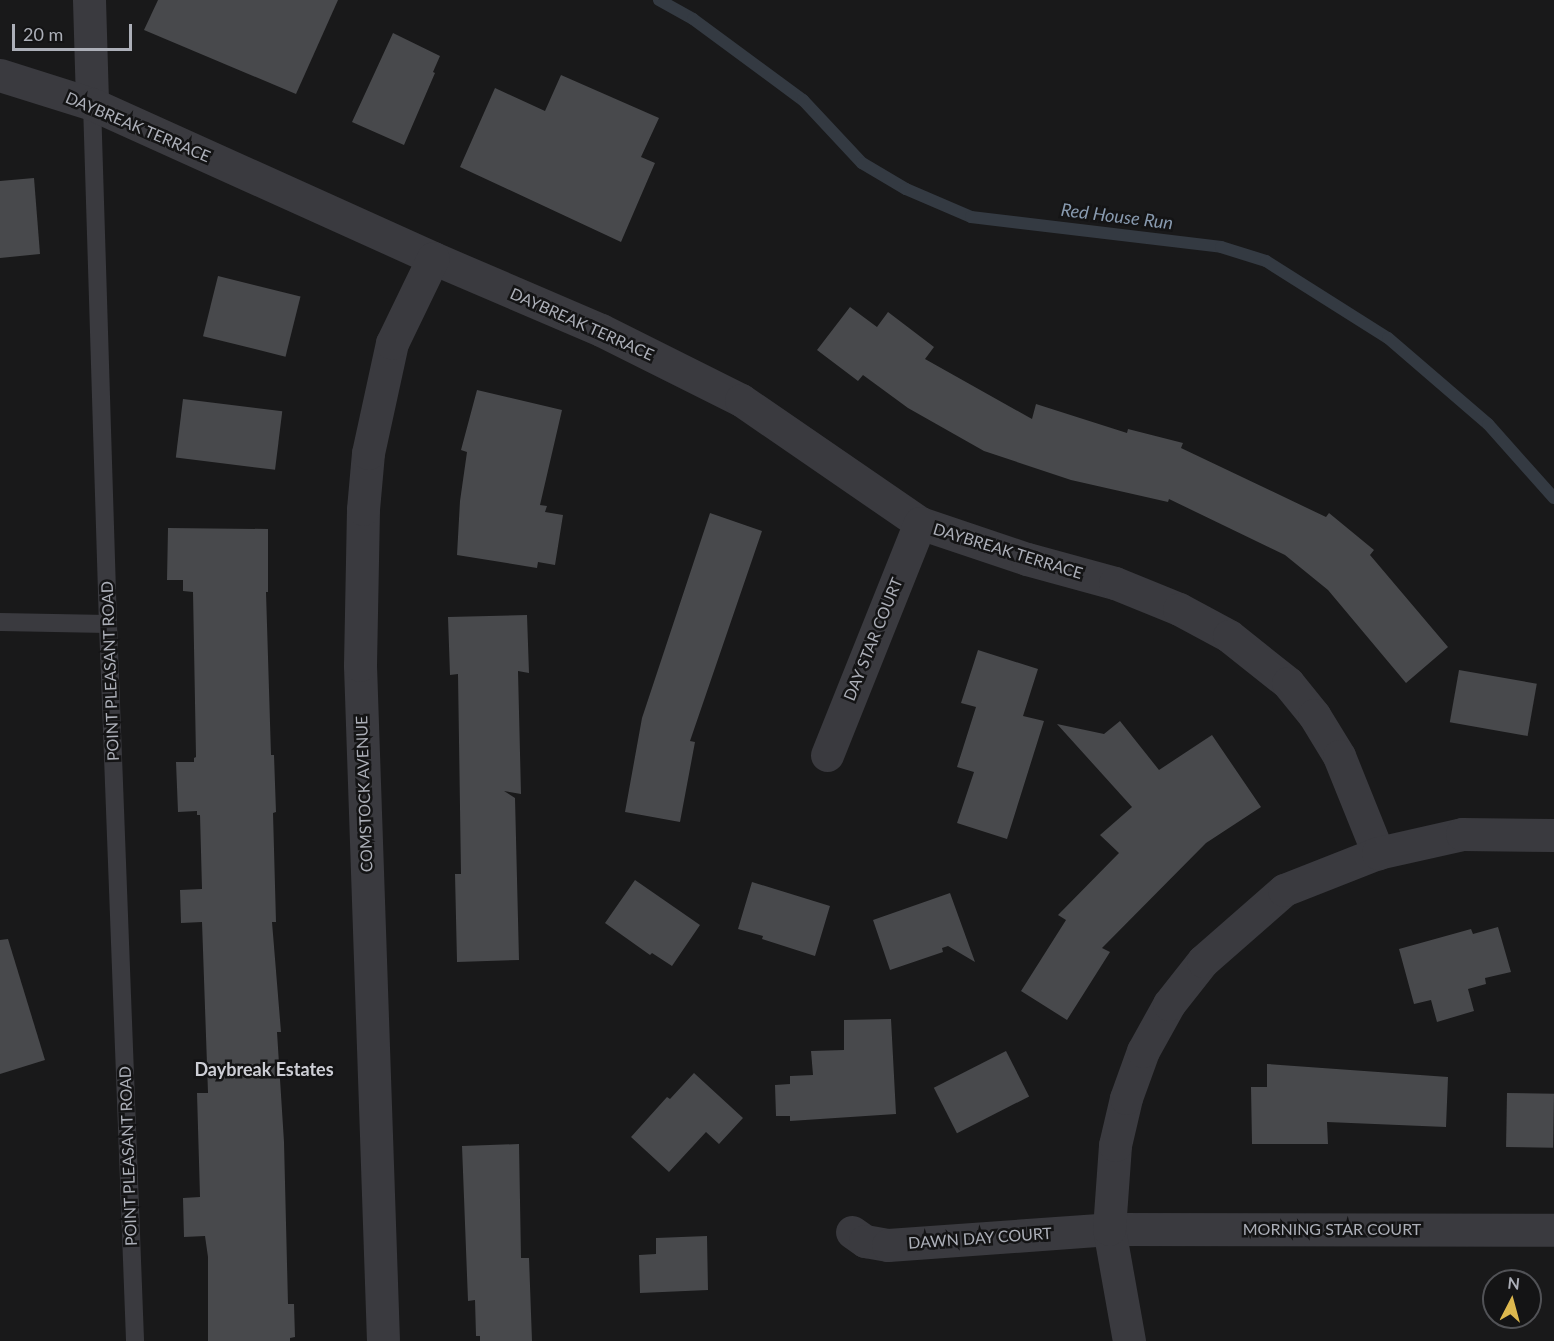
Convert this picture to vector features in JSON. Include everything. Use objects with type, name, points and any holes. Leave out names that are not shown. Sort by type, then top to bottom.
[{"type":"street","name":"POINT PLEASANT ROAD","points":[[89,0],[92,104]]},
{"type":"street","name":"DAYBREAK TERRACE","points":[[0,75],[92,104],[434,258],[602,330],[741,400],[920,523],[1027,559],[1115,583],[1179,609],[1229,636],[1288,683],[1314,715],[1339,756],[1378,853]]},
{"type":"street","name":"COMSTOCK AVENUE","points":[[383,1341],[360,665],[363,509],[368,453],[392,343],[434,258]]},
{"type":"street","name":"DAY STAR COURT","points":[[827,755],[920,523]]},
{"type":"street","points":[[1129,1341],[1109,1229],[1115,1145],[1126,1098],[1143,1051],[1169,1004],[1203,961],[1284,890],[1378,853],[1462,834],[1554,835]]},
{"type":"street","name":"MORNING STAR COURT","points":[[1109,1229],[1554,1230]]},
{"type":"street","name":"DAWN DAY COURT","points":[[852,1232],[866,1240],[888,1245],[1109,1229]]},
{"type":"lane","name":"POINT PLEASANT ROAD","points":[[92,104],[108,624],[135,1341]]},
{"type":"lane","points":[[0,622],[108,624]]},
{"type":"building","points":[[158,0],[338,0],[296,94],[144,30]]},
{"type":"building","points":[[393,33],[440,56],[404,145],[352,122]]},
{"type":"building","points":[[561,75],[659,118],[641,157],[655,163],[621,242],[460,167],[495,88],[545,111]]},
{"type":"building","points":[[34,178],[40,254],[0,258],[0,181]]},
{"type":"building","points":[[218,276],[300,297],[285,357],[203,336]]},
{"type":"building","points":[[850,307],[877,327],[888,312],[934,347],[925,359],[1032,419],[1036,404],[1127,433],[1128,429],[1183,443],[1181,448],[1326,517],[1329,513],[1374,550],[1370,555],[1448,647],[1406,683],[1328,590],[1285,555],[1169,499],[1168,502],[1071,480],[984,451],[908,408],[863,375],[858,381],[817,350]]},
{"type":"building","points":[[477,390],[562,410],[540,505],[547,506],[545,512],[563,515],[555,565],[538,562],[537,568],[457,555],[460,501],[467,452],[461,450]]},
{"type":"building","points":[[183,399],[282,411],[275,470],[176,458]]},
{"type":"building","points":[[710,513],[762,531],[690,741],[695,742],[680,822],[625,812],[642,718]]},
{"type":"building","points":[[168,528],[268,529],[268,592],[266,592],[271,755],[274,755],[276,812],[273,813],[276,922],[272,922],[281,1032],[277,1032],[284,1142],[288,1304],[294,1304],[295,1337],[290,1338],[290,1341],[208,1341],[208,1257],[205,1236],[184,1237],[183,1198],[200,1197],[197,1093],[208,1093],[202,922],[181,923],[180,890],[202,889],[200,815],[197,815],[197,811],[178,812],[176,762],[194,762],[196,757],[193,592],[183,591],[183,580],[167,580]]},
{"type":"building","points":[[527,615],[529,673],[518,671],[521,794],[504,791],[515,798],[519,960],[457,962],[455,874],[461,874],[458,674],[450,675],[448,617]]},
{"type":"building","points":[[978,650],[1038,669],[1023,716],[1044,721],[1007,839],[957,823],[974,772],[957,767],[976,707],[961,703]]},
{"type":"building","points":[[1459,670],[1537,684],[1528,736],[1450,722]]},
{"type":"building","points":[[1120,721],[1159,770],[1212,735],[1261,807],[1206,843],[1102,948],[1110,952],[1067,1020],[1021,991],[1066,920],[1058,915],[1119,853],[1100,835],[1132,807],[1057,724],[1104,734]]},
{"type":"building","points":[[635,880],[700,925],[672,966],[652,953],[650,955],[605,923]]},
{"type":"building","points":[[752,882],[830,906],[815,956],[738,929]]},
{"type":"building","points":[[950,893],[975,962],[948,946],[942,948],[943,952],[890,970],[873,920]]},
{"type":"building","points":[[1498,927],[1511,972],[1485,978],[1486,984],[1468,989],[1474,1011],[1437,1022],[1431,1000],[1414,1004],[1399,949],[1471,929],[1473,934]]},
{"type":"building","points":[[8,939],[45,1060],[0,1074],[0,940]]},
{"type":"building","points":[[891,1019],[896,1114],[790,1121],[790,1116],[776,1116],[775,1085],[790,1084],[790,1076],[813,1075],[811,1051],[844,1050],[844,1020]]},
{"type":"building","points":[[1006,1051],[1029,1096],[957,1133],[934,1088]]},
{"type":"building","points":[[1267,1064],[1448,1077],[1446,1127],[1327,1122],[1328,1144],[1252,1144],[1251,1087],[1267,1087]]},
{"type":"building","points":[[694,1073],[743,1118],[719,1144],[706,1132],[669,1172],[631,1137],[667,1097],[670,1099]]},
{"type":"building","points":[[1507,1093],[1554,1094],[1553,1148],[1506,1147]]},
{"type":"building","points":[[519,1144],[521,1258],[529,1258],[532,1341],[480,1341],[480,1336],[476,1336],[475,1300],[468,1301],[462,1146]]},
{"type":"building","points":[[707,1236],[708,1290],[640,1293],[639,1255],[656,1254],[656,1238]]},
{"type":"waterway","name":"Red House Run","points":[[659,0],[693,19],[803,100],[862,163],[906,189],[971,217],[1221,247],[1266,261],[1388,338],[1488,424],[1554,498]]},
{"type":"district","name":"Daybreak Estates","points":[[264,1069]]}]
